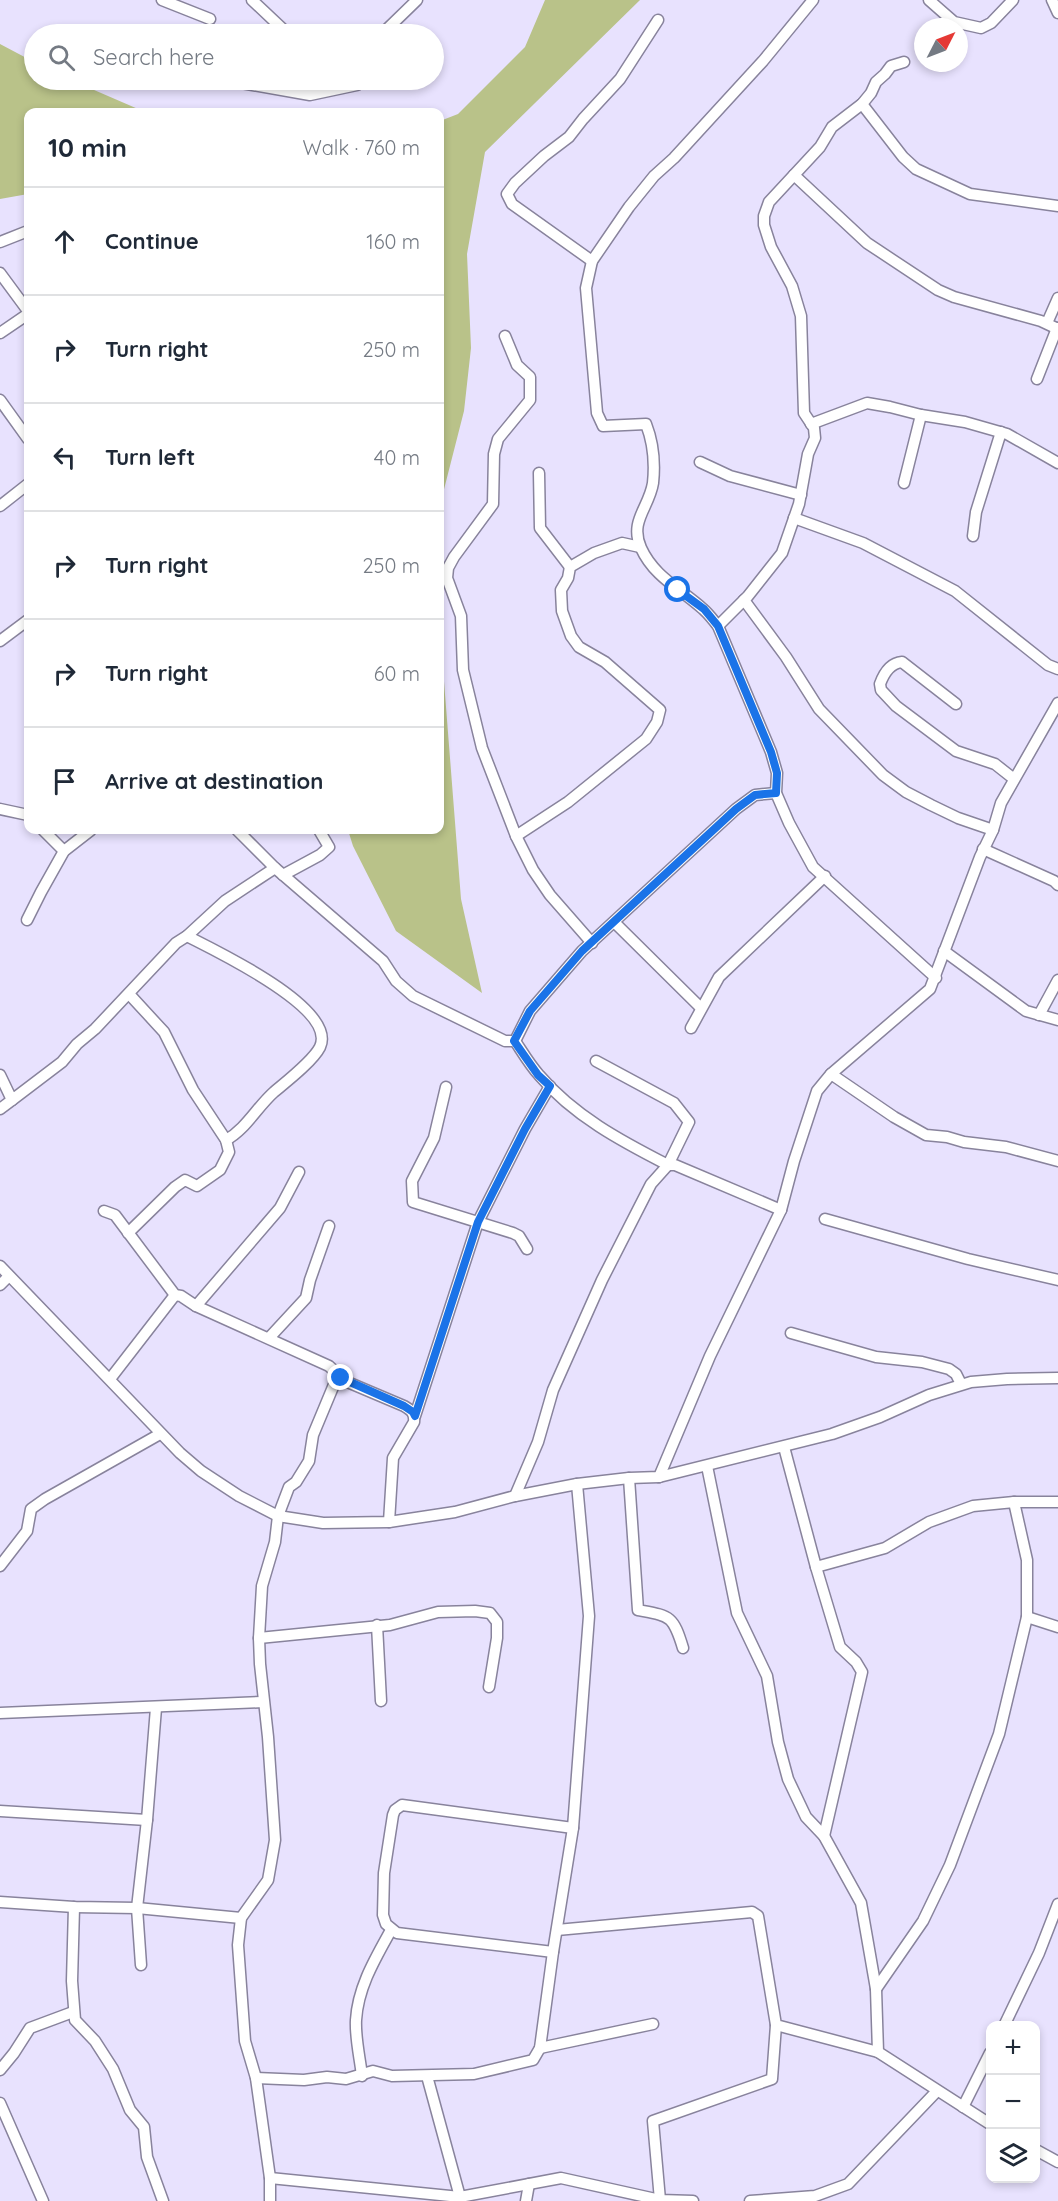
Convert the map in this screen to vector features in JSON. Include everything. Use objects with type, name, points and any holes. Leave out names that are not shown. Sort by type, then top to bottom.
[{"type":"street","points":[[162,0],[210,19]]},
{"type":"street","points":[[252,0],[277,24]]},
{"type":"street","points":[[392,24],[417,0]]},
{"type":"street","points":[[813,0],[763,61],[674,158],[654,176],[629,207],[592,261],[586,288],[597,413],[603,426],[646,424],[652,446],[653,484],[636,526],[640,547],[665,580],[704,609],[718,626],[771,752],[777,773],[776,793],[813,867],[913,960],[936,978]]},
{"type":"street","points":[[929,0],[954,22],[981,28],[991,23],[1013,0]]},
{"type":"street","points":[[1052,0],[1058,13]]},
{"type":"street","points":[[592,261],[512,204],[507,194],[536,163],[569,137],[620,79],[658,20]]},
{"type":"street","points":[[718,626],[744,600],[782,553],[801,495],[808,454],[815,438],[811,424],[804,413],[801,316],[792,286],[771,247],[764,225],[764,216],[769,202],[820,147],[832,127],[862,104],[876,82],[891,66],[904,62]]},
{"type":"street","points":[[281,90],[310,95],[334,90]]},
{"type":"street","points":[[862,104],[903,157],[916,169],[970,194],[1058,206]]},
{"type":"street","points":[[794,175],[867,243],[938,290],[954,297],[1054,327]]},
{"type":"street","points":[[0,242],[24,233]]},
{"type":"street","points":[[0,273],[24,307]]},
{"type":"street","points":[[1037,379],[1054,327],[1058,298]]},
{"type":"street","points":[[0,333],[24,316]]},
{"type":"street","points":[[505,336],[517,365],[530,377],[530,400],[498,439],[494,454],[493,504],[454,557],[448,568],[447,578],[461,616],[463,670],[482,748],[516,836],[533,870],[550,895],[592,942]]},
{"type":"street","points":[[0,400],[24,433]]},
{"type":"street","points":[[811,424],[867,403],[965,422],[1001,432],[1028,444],[1058,464]]},
{"type":"street","points":[[904,483],[921,415]]},
{"type":"street","points":[[973,536],[976,512],[1001,432]]},
{"type":"street","points":[[700,462],[730,476],[801,495]]},
{"type":"street","points":[[516,836],[568,801],[646,738],[657,722],[660,710],[605,662],[579,646],[571,636],[562,611],[561,590],[568,578],[570,567],[540,528],[539,473]]},
{"type":"street","points":[[0,506],[24,487]]},
{"type":"street","points":[[794,518],[862,543],[955,591],[1048,665],[1058,669]]},
{"type":"street","points":[[570,567],[594,553],[622,543],[640,547]]},
{"type":"street","points":[[744,600],[786,657],[819,709],[883,775],[906,792],[931,805],[958,818],[993,830]]},
{"type":"street","points":[[0,641],[24,623]]},
{"type":"street","points":[[956,704],[902,662],[895,663],[889,668],[880,684],[881,690],[896,706],[956,751],[995,764],[1014,779]]},
{"type":"street","points":[[658,1477],[710,1356],[781,1210],[817,1091],[831,1074],[930,989],[983,849],[993,830],[1001,803],[1058,703]]},
{"type":"street","points":[[514,1041],[530,1011],[582,951],[736,809],[755,795],[776,793]]},
{"type":"street","points":[[0,809],[24,814]]},
{"type":"street","points":[[47,834],[64,851]]},
{"type":"street","points":[[27,920],[64,851],[86,834]]},
{"type":"street","points":[[241,834],[279,872],[383,961],[396,981],[413,996],[505,1041],[514,1041]]},
{"type":"street","points":[[0,1109],[62,1062],[176,943],[187,936],[225,901],[279,872],[320,855],[329,847],[321,834]]},
{"type":"street","points":[[983,849],[1054,881],[1058,885]]},
{"type":"street","points":[[691,1028],[719,977],[825,876]]},
{"type":"street","points":[[614,922],[701,1008]]},
{"type":"street","points":[[187,936],[288,994],[300,1003],[315,1020],[322,1036],[320,1048],[270,1095],[236,1134],[225,1140]]},
{"type":"street","points":[[944,951],[1019,1007],[1058,1020]]},
{"type":"street","points":[[1040,1015],[1058,980]]},
{"type":"street","points":[[128,1233],[185,1180],[197,1186],[220,1170],[229,1152],[225,1140],[193,1090],[164,1032],[129,994]]},
{"type":"street","points":[[514,1041],[538,1075],[600,1128],[668,1165],[675,1165],[781,1210]]},
{"type":"street","points":[[515,1496],[538,1442],[553,1390],[579,1331],[651,1184],[668,1165],[689,1122],[674,1103],[596,1061]]},
{"type":"street","points":[[831,1074],[894,1117],[926,1135],[1006,1147],[1058,1161]]},
{"type":"street","points":[[0,1075],[12,1101]]},
{"type":"street","points":[[389,1522],[393,1458],[414,1422],[478,1222],[525,1129],[550,1086]]},
{"type":"street","points":[[446,1087],[434,1138],[412,1181],[413,1202],[513,1233],[519,1236],[527,1249]]},
{"type":"street","points":[[196,1306],[280,1208],[299,1172]]},
{"type":"street","points":[[104,1211],[115,1215],[175,1295],[329,1366],[345,1381],[409,1408],[415,1416]]},
{"type":"street","points":[[825,1220],[968,1259],[1058,1280]]},
{"type":"street","points":[[269,1338],[306,1298],[329,1226]]},
{"type":"street","points":[[0,1266],[160,1434],[201,1470],[239,1496],[278,1516],[323,1523],[389,1522],[455,1512],[515,1496],[577,1484],[658,1477],[842,1431],[928,1395],[961,1384],[1007,1378],[1058,1378]]},
{"type":"street","points":[[0,1285],[9,1276]]},
{"type":"street","points":[[110,1379],[175,1295]]},
{"type":"street","points":[[791,1333],[876,1357],[922,1362],[949,1369],[956,1374],[961,1384]]},
{"type":"street","points":[[270,2201],[270,2178],[256,2078],[245,2041],[238,1945],[241,1918],[268,1880],[275,1840],[259,1638],[262,1586],[275,1542],[278,1516],[289,1487],[296,1482],[309,1461],[313,1435],[338,1375]]},
{"type":"street","points":[[0,1566],[27,1531],[31,1509],[160,1434]]},
{"type":"street","points":[[784,1447],[840,1647],[856,1662],[862,1672],[824,1836]]},
{"type":"street","points":[[707,1466],[737,1613],[767,1676],[778,1742],[788,1779],[806,1817],[824,1836],[861,1903],[876,1989],[878,2052]]},
{"type":"street","points":[[629,1478],[638,1610],[664,1615],[676,1625],[683,1648]]},
{"type":"street","points":[[256,2078],[346,2079],[373,2071],[392,2076],[474,2074],[533,2060],[540,2048],[573,1828],[589,1616],[577,1484]]},
{"type":"street","points":[[816,1567],[885,1548],[929,1522],[973,1506],[1014,1502],[1058,1502]]},
{"type":"street","points":[[876,1989],[923,1921],[950,1865],[999,1734],[1027,1617],[1027,1560],[1014,1502]]},
{"type":"street","points":[[259,1638],[390,1625],[438,1612],[490,1613],[497,1622],[497,1638],[489,1687]]},
{"type":"street","points":[[1027,1617],[1058,1627]]},
{"type":"street","points":[[377,1625],[381,1701]]},
{"type":"street","points":[[0,1713],[263,1702]]},
{"type":"street","points":[[141,1965],[137,1908],[156,1707]]},
{"type":"street","points":[[553,1952],[397,1933],[391,1930],[383,1915],[384,1873],[393,1815],[395,1810],[402,1805],[573,1828]]},
{"type":"street","points":[[0,1811],[147,1820]]},
{"type":"street","points":[[0,1902],[137,1908],[241,1918]]},
{"type":"street","points":[[1006,2021],[1039,1953],[1058,1904]]},
{"type":"street","points":[[74,1907],[73,2012],[75,2020],[95,2041],[113,2069],[130,2110],[144,2127],[147,2157],[163,2201]]},
{"type":"street","points":[[557,1930],[752,1912],[758,1916],[776,2025],[772,2079],[653,2121],[660,2200]]},
{"type":"street","points":[[362,2076],[356,2021],[366,1975],[391,1930]]},
{"type":"street","points":[[0,2070],[30,2028],[73,2012]]},
{"type":"street","points":[[540,2048],[653,2024]]},
{"type":"street","points":[[776,2025],[878,2052],[986,2122]]},
{"type":"street","points":[[963,2108],[986,2061]]},
{"type":"street","points":[[427,2076],[460,2197]]},
{"type":"street","points":[[750,2201],[815,2196],[848,2184],[937,2091]]},
{"type":"street","points":[[0,2103],[43,2201]]},
{"type":"street","points":[[1040,2153],[1058,2163]]},
{"type":"street","points":[[270,2178],[412,2196],[460,2197],[561,2178],[660,2200],[693,2201]]},
{"type":"street","points":[[526,2201],[529,2184]]},
{"type":"street","points":[[815,2196],[830,2201]]},
{"type":"green space","points":[[545,0],[640,0],[485,152],[467,254],[471,348],[464,411],[444,489],[444,119],[458,114],[525,47]]},
{"type":"green space","points":[[0,44],[24,57],[24,90],[94,90],[136,108],[24,108],[24,195],[0,199]]},
{"type":"green space","points":[[444,681],[461,899],[482,993],[396,931],[353,846],[349,834],[444,834]]},
{"type":"route","points":[[341,1378],[409,1408],[415,1416],[478,1222],[525,1129],[550,1086],[538,1075],[514,1041],[530,1011],[582,951],[736,809],[755,795],[776,793],[777,773],[771,752],[718,626],[704,609],[678,590]]}]
